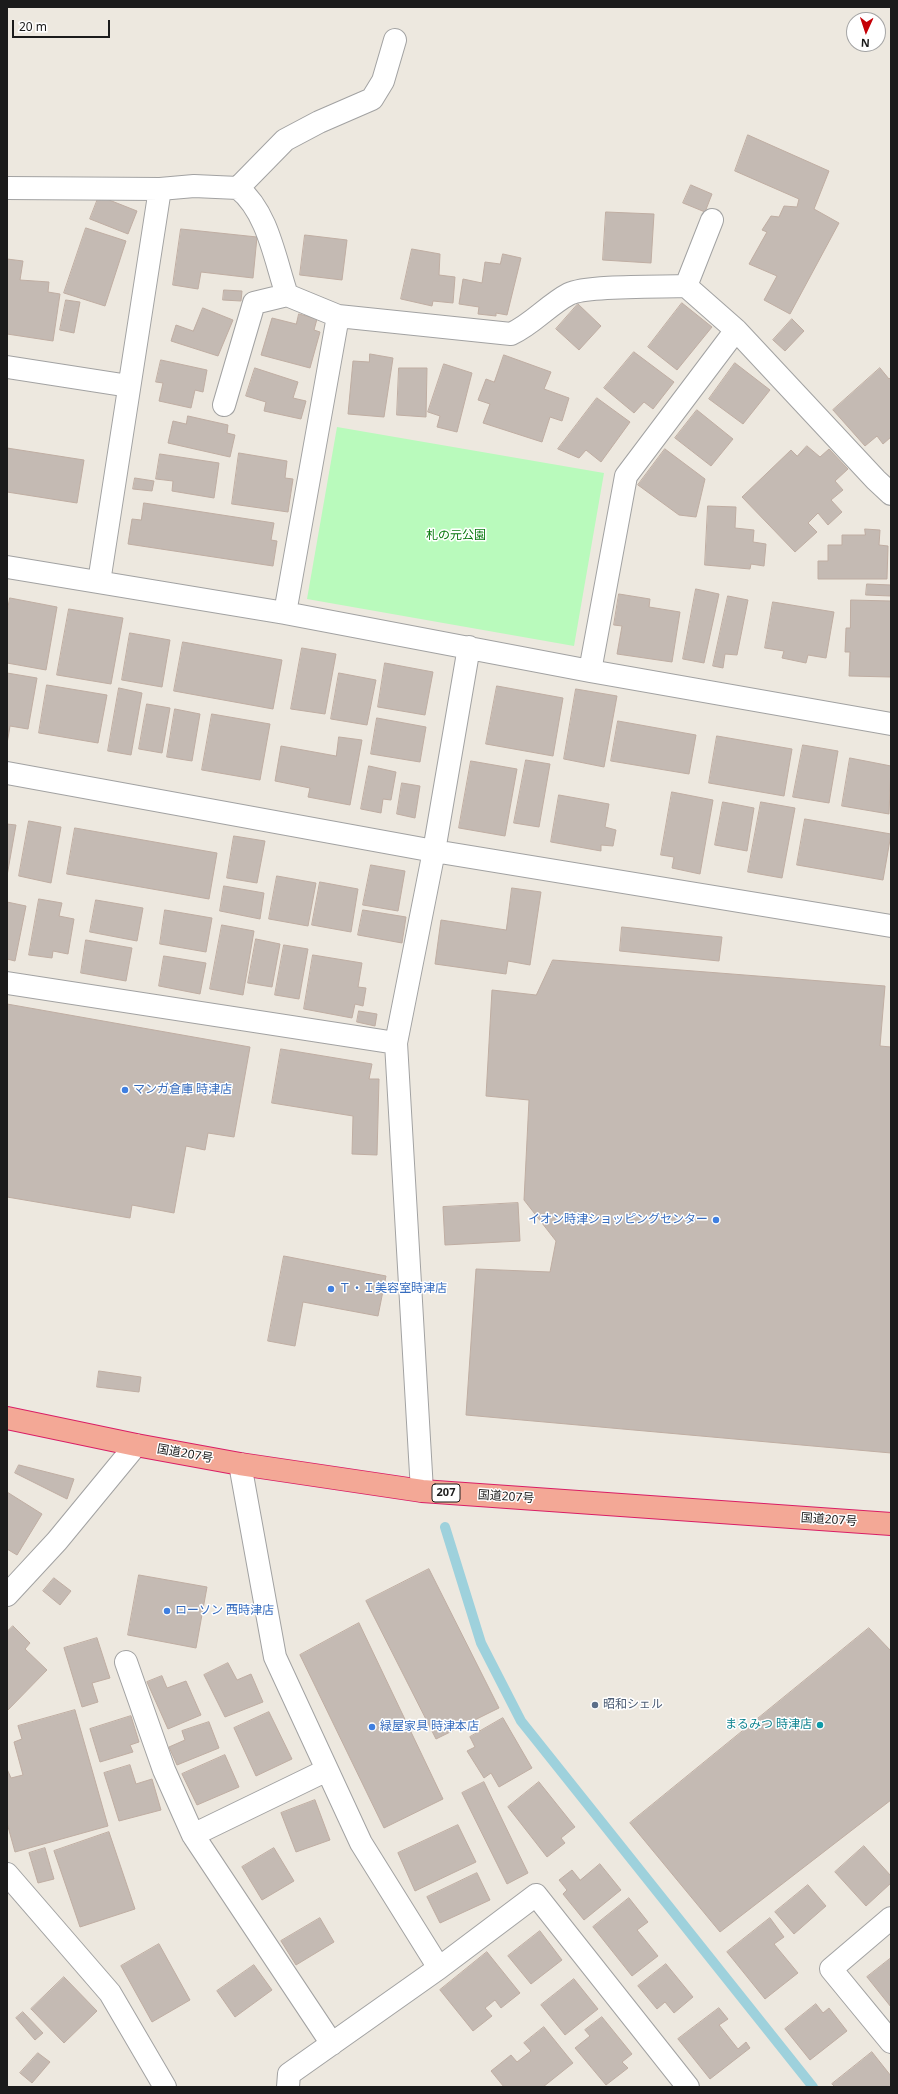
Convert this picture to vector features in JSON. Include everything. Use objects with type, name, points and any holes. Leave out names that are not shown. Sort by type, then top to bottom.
[{"type":"highway","name":"国道207号","points":[[7,1418],[136,1445],[240,1464],[422,1491],[891,1524]]},
{"type":"street","points":[[238,188],[285,140],[319,122],[372,99],[383,81],[395,40]]},
{"type":"street","points":[[7,188],[160,189],[194,186],[238,188],[253,204],[266,230],[287,295]]},
{"type":"street","points":[[99,582],[160,189]]},
{"type":"street","points":[[686,286],[712,220]]},
{"type":"street","points":[[224,405],[254,303],[287,295],[338,316],[511,334],[523,329],[570,293],[588,289],[686,286],[736,330],[876,480],[891,494]]},
{"type":"street","points":[[285,613],[338,316]]},
{"type":"street","points":[[590,671],[626,476],[736,330]]},
{"type":"street","points":[[7,367],[129,386]]},
{"type":"street","points":[[7,567],[285,613],[590,671],[891,724]]},
{"type":"street","points":[[422,1491],[396,1043],[434,850],[469,647]]},
{"type":"street","points":[[7,773],[434,850],[891,926]]},
{"type":"street","points":[[7,982],[396,1043]]},
{"type":"street","points":[[7,1595],[57,1541],[136,1445]]},
{"type":"street","points":[[240,1464],[275,1657],[360,1843],[439,1968]]},
{"type":"street","points":[[126,1662],[164,1770],[193,1835],[332,2044]]},
{"type":"street","points":[[193,1835],[327,1770]]},
{"type":"street","points":[[7,1874],[110,1993],[165,2087]]},
{"type":"street","points":[[288,2087],[289,2074],[439,1968],[536,1895],[688,2087]]},
{"type":"street","points":[[891,1918],[831,1969],[891,2042]]},
{"type":"green space","name":"札の元公園","points":[[337,427],[604,473],[574,646],[307,599]]},
{"type":"building","points":[[748,135],[829,171],[814,209],[839,223],[790,314],[764,300],[777,276],[749,264],[767,232],[762,230],[771,216],[779,217],[784,206],[797,207],[799,199],[735,171]]},
{"type":"building","points":[[691,185],[712,194],[705,212],[683,203]]},
{"type":"building","points":[[99,196],[137,211],[128,234],[90,219]]},
{"type":"building","points":[[606,212],[654,214],[651,263],[603,260]]},
{"type":"building","points":[[86,228],[126,241],[105,306],[64,293]]},
{"type":"building","points":[[181,229],[257,237],[253,278],[201,272],[198,289],[173,285]]},
{"type":"building","points":[[305,235],[347,240],[342,280],[300,275]]},
{"type":"building","points":[[412,249],[440,254],[439,275],[455,277],[453,303],[433,301],[432,306],[401,299]]},
{"type":"building","points":[[503,254],[521,258],[507,315],[496,313],[496,316],[478,314],[479,307],[459,304],[463,279],[482,283],[485,262],[500,264]]},
{"type":"building","points":[[7,259],[23,261],[20,280],[49,282],[48,292],[60,294],[53,341],[7,334]]},
{"type":"building","points":[[224,290],[242,291],[241,301],[223,300]]},
{"type":"building","points":[[66,300],[80,302],[74,333],[60,330]]},
{"type":"building","points":[[682,303],[712,327],[677,370],[648,347]]},
{"type":"building","points":[[578,304],[601,326],[579,350],[556,329]]},
{"type":"building","points":[[203,308],[233,320],[218,356],[171,341],[176,325],[193,331]]},
{"type":"building","points":[[299,314],[317,319],[314,330],[320,332],[310,368],[261,355],[272,318],[296,324]]},
{"type":"building","points":[[792,319],[804,331],[785,351],[773,340]]},
{"type":"building","points":[[634,352],[674,382],[653,409],[644,402],[634,413],[604,388]]},
{"type":"building","points":[[370,354],[393,358],[384,417],[348,414],[353,361],[369,362]]},
{"type":"building","points":[[504,355],[551,372],[544,389],[569,398],[562,421],[550,417],[542,442],[483,423],[490,404],[478,400],[486,379],[494,382]]},
{"type":"building","points":[[161,360],[207,370],[203,392],[195,390],[191,408],[159,401],[163,383],[156,382]]},
{"type":"building","points":[[735,363],[770,390],[743,424],[709,399]]},
{"type":"building","points":[[444,364],[472,373],[457,432],[437,427],[440,416],[428,412]]},
{"type":"building","points":[[255,368],[298,382],[293,398],[306,401],[301,419],[264,411],[266,402],[246,396]]},
{"type":"building","points":[[399,368],[427,368],[426,417],[397,415]]},
{"type":"building","points":[[880,368],[889,379],[891,377],[891,437],[883,444],[877,436],[865,446],[833,410]]},
{"type":"building","points":[[597,398],[630,422],[601,462],[586,450],[579,458],[558,449]]},
{"type":"building","points":[[697,410],[733,439],[711,466],[675,438]]},
{"type":"building","points":[[188,416],[228,425],[227,433],[235,435],[230,457],[168,443],[173,421],[186,424]]},
{"type":"building","points":[[807,446],[820,457],[829,449],[848,469],[835,481],[843,490],[831,500],[842,512],[828,525],[818,513],[808,523],[817,532],[795,552],[742,497],[791,450],[797,456]]},
{"type":"building","points":[[7,448],[84,460],[77,503],[7,492]]},
{"type":"building","points":[[665,449],[705,479],[696,517],[679,515],[638,485]]},
{"type":"building","points":[[239,453],[287,461],[285,478],[293,479],[288,512],[232,504]]},
{"type":"building","points":[[160,454],[219,463],[214,498],[172,491],[173,481],[156,479]]},
{"type":"building","points":[[135,478],[154,481],[152,491],[133,489]]},
{"type":"building","points":[[144,503],[274,523],[271,540],[277,541],[273,566],[128,544],[132,519],[141,520]]},
{"type":"building","points":[[708,506],[736,507],[735,528],[754,530],[753,542],[766,544],[764,566],[751,564],[750,569],[705,565]]},
{"type":"building","points":[[865,529],[880,530],[879,545],[888,546],[887,579],[818,579],[818,561],[828,561],[828,545],[842,545],[842,535],[865,535]]},
{"type":"building","points":[[867,584],[891,585],[891,596],[866,595]]},
{"type":"building","points":[[696,589],[719,594],[704,663],[683,659]]},
{"type":"building","points":[[619,594],[650,599],[649,607],[680,612],[672,662],[617,654],[622,626],[614,625]]},
{"type":"building","points":[[728,596],[748,600],[737,655],[725,654],[723,668],[713,666]]},
{"type":"building","points":[[10,598],[57,607],[46,670],[7,663],[7,613]]},
{"type":"building","points":[[851,600],[891,601],[891,677],[849,676],[850,652],[845,652],[846,628],[850,628]]},
{"type":"building","points":[[773,602],[834,612],[826,658],[808,655],[806,663],[782,658],[784,651],[765,648]]},
{"type":"building","points":[[69,609],[123,618],[111,684],[57,675]]},
{"type":"building","points":[[130,633],[170,640],[162,687],[122,680]]},
{"type":"building","points":[[183,642],[282,660],[273,709],[174,691]]},
{"type":"building","points":[[302,648],[336,654],[325,714],[291,709]]},
{"type":"building","points":[[385,663],[433,672],[425,715],[378,707]]},
{"type":"building","points":[[7,673],[37,678],[28,729],[10,726],[7,744]]},
{"type":"building","points":[[339,673],[376,680],[367,725],[331,719]]},
{"type":"building","points":[[47,685],[107,695],[98,743],[39,733]]},
{"type":"building","points":[[497,686],[563,698],[553,756],[486,744]]},
{"type":"building","points":[[119,688],[142,693],[131,755],[108,751]]},
{"type":"building","points":[[576,689],[617,696],[604,767],[564,759]]},
{"type":"building","points":[[147,704],[170,708],[162,753],[139,749]]},
{"type":"building","points":[[175,709],[200,714],[192,761],[167,757]]},
{"type":"building","points":[[212,714],[270,724],[260,780],[202,770]]},
{"type":"building","points":[[377,718],[426,727],[420,762],[371,754]]},
{"type":"building","points":[[618,721],[696,735],[689,774],[611,761]]},
{"type":"building","points":[[717,736],[792,749],[784,796],[709,783]]},
{"type":"building","points":[[339,737],[362,740],[350,805],[308,797],[310,788],[275,781],[281,746],[336,756]]},
{"type":"building","points":[[803,745],[838,751],[829,803],[793,797]]},
{"type":"building","points":[[850,758],[891,766],[889,814],[842,806]]},
{"type":"building","points":[[526,760],[550,764],[539,827],[514,823]]},
{"type":"building","points":[[471,761],[517,769],[505,836],[459,828]]},
{"type":"building","points":[[369,766],[396,772],[391,800],[383,799],[381,813],[361,809]]},
{"type":"building","points":[[402,783],[420,786],[415,818],[397,814]]},
{"type":"building","points":[[672,792],[713,800],[700,874],[672,868],[674,857],[661,855]]},
{"type":"building","points":[[559,795],[609,804],[605,827],[616,830],[613,846],[601,845],[601,851],[551,842]]},
{"type":"building","points":[[723,802],[754,808],[747,851],[715,845]]},
{"type":"building","points":[[761,802],[795,808],[782,878],[748,872]]},
{"type":"building","points":[[805,819],[891,834],[883,880],[797,865]]},
{"type":"building","points":[[29,821],[61,827],[51,883],[19,876]]},
{"type":"building","points":[[7,824],[16,825],[7,876]]},
{"type":"building","points":[[75,828],[217,853],[209,899],[67,874]]},
{"type":"building","points":[[234,836],[265,841],[257,883],[227,878]]},
{"type":"building","points":[[371,865],[405,871],[398,911],[363,905]]},
{"type":"building","points":[[277,876],[316,883],[308,926],[269,919]]},
{"type":"building","points":[[320,882],[358,889],[351,932],[312,925]]},
{"type":"building","points":[[224,886],[264,893],[260,919],[220,911]]},
{"type":"building","points":[[512,888],[541,892],[530,965],[508,961],[506,974],[435,964],[441,920],[506,930]]},
{"type":"building","points":[[39,899],[62,903],[59,916],[74,919],[68,954],[53,951],[52,958],[29,955]]},
{"type":"building","points":[[96,900],[143,908],[137,941],[90,932]]},
{"type":"building","points":[[7,902],[26,906],[15,961],[7,959]]},
{"type":"building","points":[[165,910],[212,918],[206,952],[160,944]]},
{"type":"building","points":[[363,910],[406,917],[402,943],[358,935]]},
{"type":"building","points":[[222,925],[254,931],[243,995],[210,989]]},
{"type":"building","points":[[622,927],[722,937],[719,961],[620,951]]},
{"type":"building","points":[[256,939],[280,944],[272,987],[248,983]]},
{"type":"building","points":[[86,940],[132,948],[126,981],[81,973]]},
{"type":"building","points":[[284,945],[308,949],[299,999],[275,995]]},
{"type":"building","points":[[313,955],[362,963],[358,987],[366,988],[363,1006],[355,1004],[352,1018],[304,1009]]},
{"type":"building","points":[[164,956],[206,963],[200,994],[159,986]]},
{"type":"building","name":"イオン時津ショッピングセンター","points":[[553,960],[885,986],[880,1046],[891,1047],[891,1453],[466,1415],[476,1269],[550,1272],[556,1241],[524,1200],[529,1100],[486,1096],[492,990],[536,995]]},
{"type":"building","name":"マンガ倉庫 時津店","points":[[7,1004],[250,1047],[234,1137],[208,1133],[205,1150],[186,1146],[174,1213],[132,1205],[130,1218],[7,1197]]},
{"type":"building","points":[[359,1011],[377,1014],[375,1026],[357,1022]]},
{"type":"building","points":[[281,1049],[372,1064],[369,1079],[379,1079],[377,1155],[352,1154],[353,1116],[272,1103]]},
{"type":"building","points":[[518,1203],[520,1241],[445,1245],[443,1207]]},
{"type":"building","name":"Ｔ・Ｉ美容室時津店","points":[[284,1256],[386,1276],[378,1316],[303,1302],[295,1346],[268,1341]]},
{"type":"building","points":[[99,1371],[141,1377],[139,1392],[97,1387]]},
{"type":"building","points":[[19,1465],[74,1479],[67,1499],[15,1473]]},
{"type":"building","points":[[7,1492],[42,1514],[17,1555],[7,1549]]},
{"type":"building","points":[[429,1569],[499,1708],[436,1739],[366,1601]]},
{"type":"building","name":"ローソン 西時津店","points":[[139,1575],[207,1587],[196,1648],[128,1635]]},
{"type":"building","points":[[54,1578],[71,1591],[60,1605],[43,1591]]},
{"type":"building","name":"緑屋家具 時津本店","points":[[359,1623],[443,1799],[384,1828],[300,1655]]},
{"type":"building","points":[[13,1626],[30,1643],[25,1649],[47,1670],[7,1711],[7,1632]]},
{"type":"building","name":"まるみつ 時津店","points":[[869,1628],[891,1651],[891,1800],[720,1932],[630,1823]]},
{"type":"building","points":[[97,1638],[110,1678],[92,1683],[98,1702],[82,1707],[64,1648]]},
{"type":"building","points":[[228,1663],[237,1680],[251,1674],[263,1702],[225,1717],[204,1675]]},
{"type":"building","points":[[162,1676],[167,1688],[186,1681],[201,1715],[168,1729],[147,1682]]},
{"type":"building","points":[[75,1710],[108,1826],[15,1852],[7,1823],[7,1769],[11,1778],[23,1775],[14,1742],[22,1739],[18,1726]]},
{"type":"building","points":[[269,1712],[292,1759],[256,1776],[234,1728]]},
{"type":"building","points":[[131,1716],[139,1742],[130,1745],[133,1752],[100,1762],[90,1729]]},
{"type":"building","points":[[503,1718],[532,1768],[499,1787],[491,1773],[484,1778],[467,1751],[475,1747],[470,1737]]},
{"type":"building","points":[[209,1722],[219,1748],[177,1765],[169,1747],[185,1740],[182,1731]]},
{"type":"building","points":[[225,1755],[239,1787],[197,1805],[182,1774]]},
{"type":"building","points":[[130,1765],[136,1784],[152,1779],[161,1810],[119,1821],[104,1773]]},
{"type":"building","points":[[484,1782],[528,1873],[507,1884],[462,1793]]},
{"type":"building","points":[[539,1782],[575,1827],[561,1838],[565,1843],[547,1857],[508,1807]]},
{"type":"building","points":[[315,1800],[330,1840],[296,1852],[281,1813]]},
{"type":"building","points":[[458,1825],[476,1862],[415,1891],[398,1853]]},
{"type":"building","points":[[109,1832],[135,1909],[80,1927],[54,1851]]},
{"type":"building","points":[[864,1846],[891,1876],[891,1883],[866,1906],[835,1872]]},
{"type":"building","points":[[45,1848],[54,1879],[38,1883],[29,1853]]},
{"type":"building","points":[[274,1848],[294,1881],[262,1900],[242,1867]]},
{"type":"building","points":[[600,1864],[621,1890],[584,1920],[563,1894],[567,1890],[559,1880],[572,1870],[580,1880]]},
{"type":"building","points":[[477,1873],[490,1900],[440,1923],[427,1897]]},
{"type":"building","points":[[808,1885],[826,1906],[794,1934],[775,1912]]},
{"type":"building","points":[[629,1898],[648,1922],[637,1930],[658,1956],[632,1976],[593,1927]]},
{"type":"building","points":[[320,1918],[334,1942],[296,1965],[281,1941]]},
{"type":"building","points":[[770,1918],[784,1937],[774,1944],[798,1973],[765,1999],[727,1952]]},
{"type":"building","points":[[540,1931],[562,1960],[531,1984],[508,1956]]},
{"type":"building","points":[[159,1944],[190,2000],[152,2022],[121,1966]]},
{"type":"building","points":[[487,1952],[520,1993],[501,2008],[495,2000],[485,2008],[492,2016],[473,2031],[440,1990]]},
{"type":"building","points":[[891,1958],[891,2007],[867,1977]]},
{"type":"building","points":[[666,1964],[693,1997],[674,2013],[665,2002],[657,2009],[638,1986]]},
{"type":"building","points":[[254,1965],[272,1990],[235,2017],[217,1991]]},
{"type":"building","points":[[64,1977],[97,2011],[64,2043],[31,2009]]},
{"type":"building","points":[[574,1979],[598,2009],[565,2035],[541,2005]]},
{"type":"building","points":[[816,2004],[823,2013],[829,2008],[847,2031],[810,2060],[785,2029]]},
{"type":"building","points":[[719,2008],[728,2019],[719,2025],[738,2049],[746,2042],[750,2048],[710,2079],[678,2039]]},
{"type":"building","points":[[23,2012],[43,2033],[35,2040],[16,2018]]},
{"type":"building","points":[[602,2017],[632,2054],[622,2062],[628,2068],[606,2085],[575,2048],[590,2036],[585,2030]]},
{"type":"building","points":[[544,2027],[573,2063],[543,2087],[504,2087],[491,2071],[511,2055],[517,2062],[531,2051],[524,2043]]},
{"type":"building","points":[[872,2052],[891,2076],[891,2087],[835,2087],[832,2084]]},
{"type":"building","points":[[38,2053],[50,2062],[32,2083],[20,2073]]},
{"type":"waterway","points":[[445,1527],[481,1643],[521,1721],[813,2087]]},
{"type":"place","name":"マンガ倉庫 時津店","points":[[125,1090]]},
{"type":"place","name":"イオン時津ショッピングセンター","points":[[716,1220]]},
{"type":"place","name":"Ｔ・Ｉ美容室時津店","points":[[331,1289]]},
{"type":"place","name":"ローソン 西時津店","points":[[167,1611]]},
{"type":"place","name":"昭和シェル","points":[[595,1705]]},
{"type":"place","name":"まるみつ 時津店","points":[[820,1725]]},
{"type":"place","name":"緑屋家具 時津本店","points":[[372,1727]]}]
